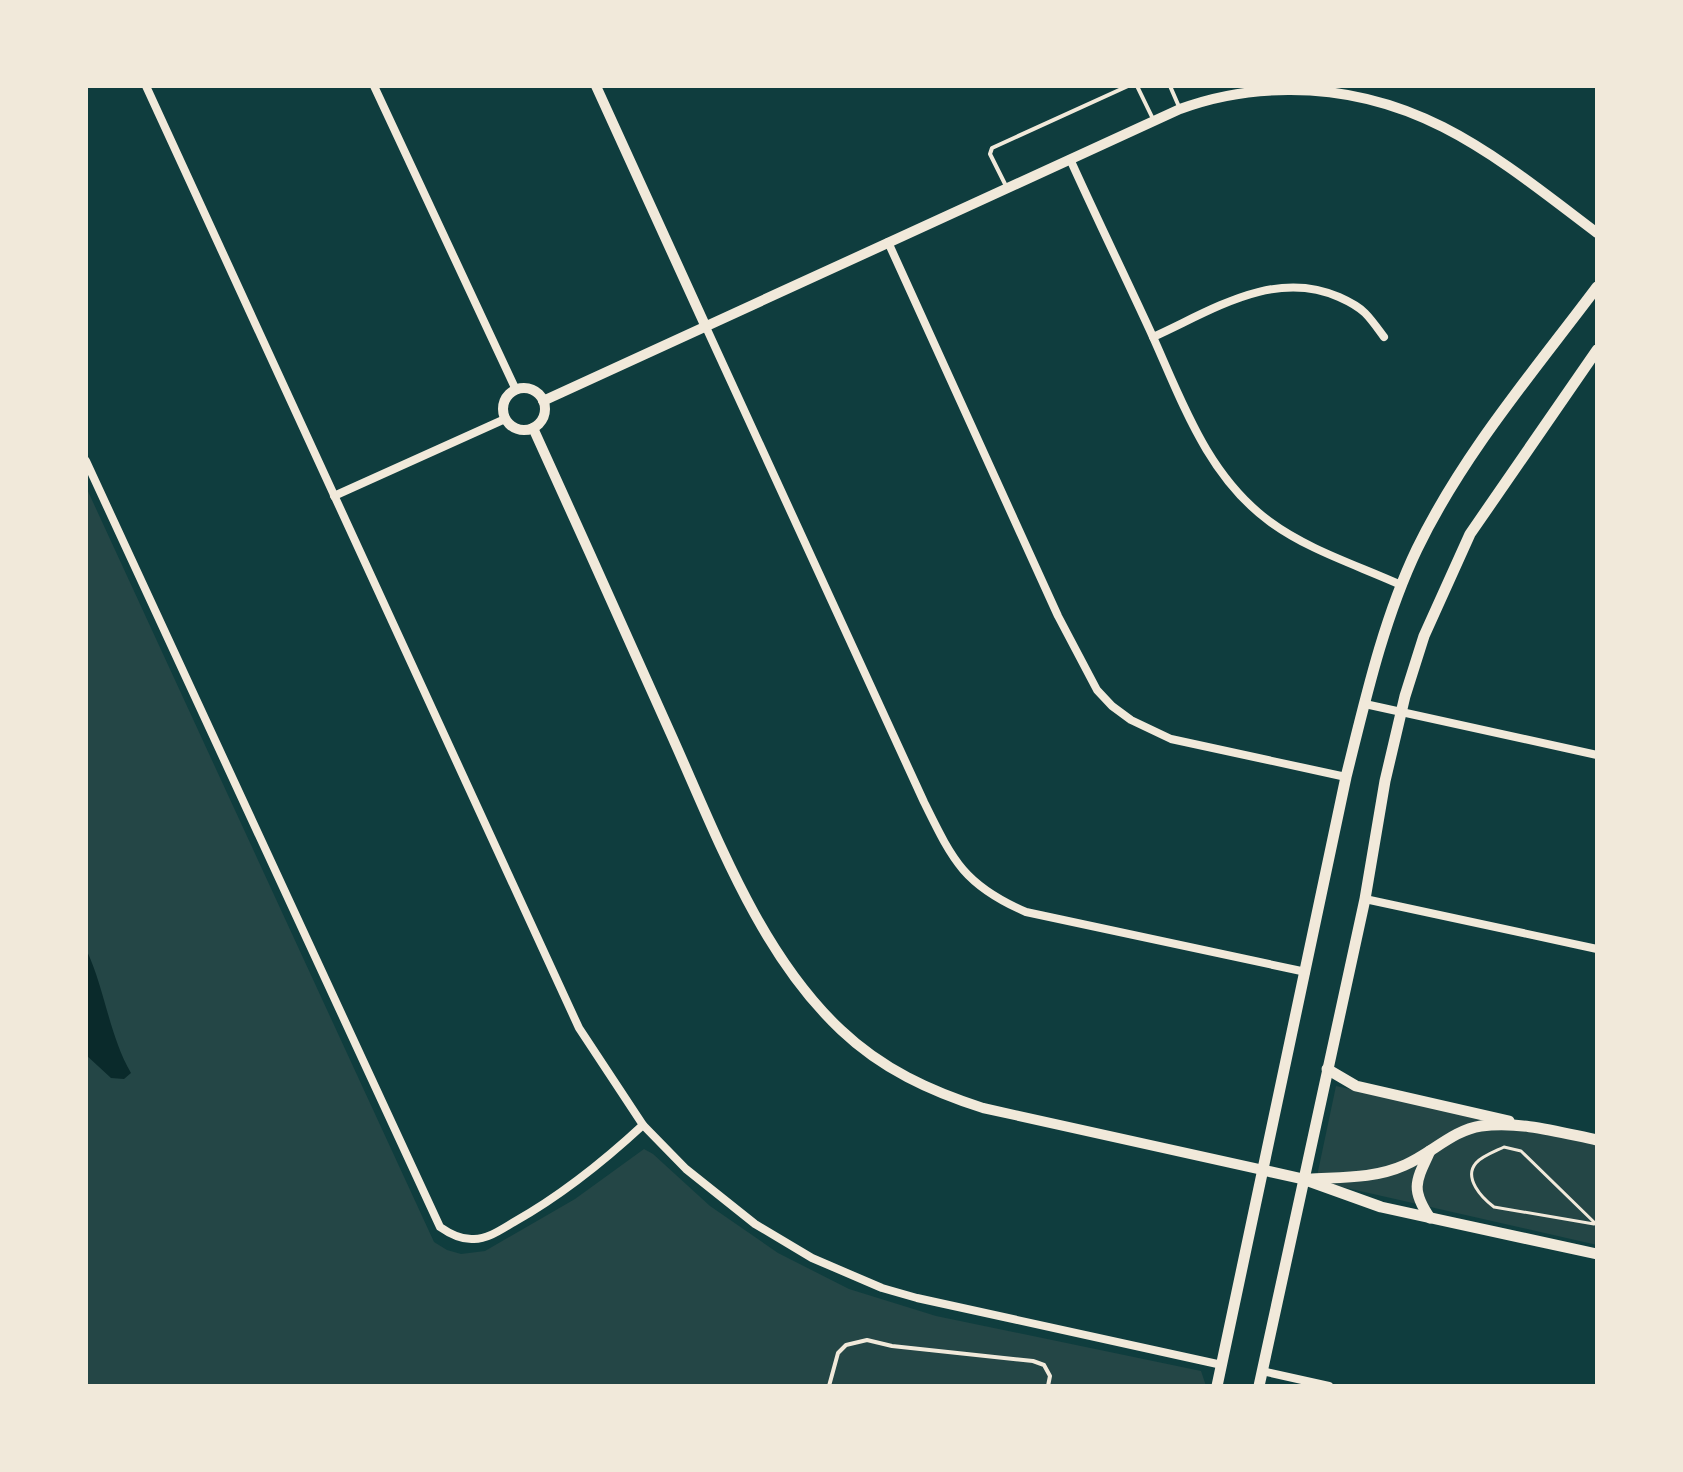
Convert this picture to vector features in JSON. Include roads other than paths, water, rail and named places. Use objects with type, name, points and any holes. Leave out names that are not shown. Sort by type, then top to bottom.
[{"type":"main road","points":[[1217,1386],[1346,777],[1401,585],[1442,503],[1483,440],[1597,287]]},
{"type":"main road","points":[[1259,1386],[1365,899],[1385,781],[1401,712],[1424,636],[1470,534],[1597,350]]},
{"type":"main road","points":[[1327,1069],[1356,1086],[1597,1140]]},
{"type":"main road","points":[[1303,1179],[1373,1176],[1404,1166],[1464,1130],[1480,1126],[1525,1124]]},
{"type":"main road","points":[[1430,1151],[1415,1190],[1419,1203],[1430,1218]]},
{"type":"main road","points":[[1263,1170],[1303,1179],[1381,1207],[1597,1254]]},
{"type":"street","points":[[146,86],[579,1028],[643,1125],[686,1169],[755,1224],[836,1270],[882,1288],[929,1301],[1222,1365]]},
{"type":"street","points":[[374,86],[516,390]]},
{"type":"street","points":[[596,86],[924,802],[960,869],[999,900],[1026,912],[1306,972]]},
{"type":"street","points":[[543,401],[1180,109],[1252,89],[1338,93],[1367,97],[1406,109],[1479,146],[1597,233]]},
{"type":"street","points":[[1070,159],[1202,445],[1222,473],[1267,520],[1295,539],[1401,585]]},
{"type":"street","points":[[888,242],[1058,616],[1097,690],[1131,720],[1171,739],[1346,777]]},
{"type":"street","points":[[1153,337],[1239,297],[1282,287],[1328,292],[1348,301],[1364,311],[1384,337]]},
{"type":"street","points":[[516,390],[532,390],[543,401],[544,417],[533,428],[517,429],[505,419],[504,402],[516,390]]},
{"type":"street","points":[[334,496],[505,419]]},
{"type":"street","points":[[533,428],[768,940],[795,980],[840,1030],[907,1079],[983,1108],[1263,1170]]},
{"type":"street","points":[[86,461],[440,1227],[477,1240],[495,1233],[577,1182],[643,1125]]},
{"type":"street","points":[[1365,704],[1597,755]]},
{"type":"street","points":[[1365,899],[1597,949]]},
{"type":"street","points":[[1262,1371],[1329,1386]]},
{"type":"lane","points":[[1007,188],[990,154],[992,148],[1128,86]]},
{"type":"lane","points":[[1137,86],[1154,121]]},
{"type":"lane","points":[[1170,86],[1180,109]]},
{"type":"lane","points":[[829,1386],[838,1353],[846,1345],[867,1340],[892,1346],[1033,1361],[1044,1365],[1050,1376],[1048,1386]]}]
